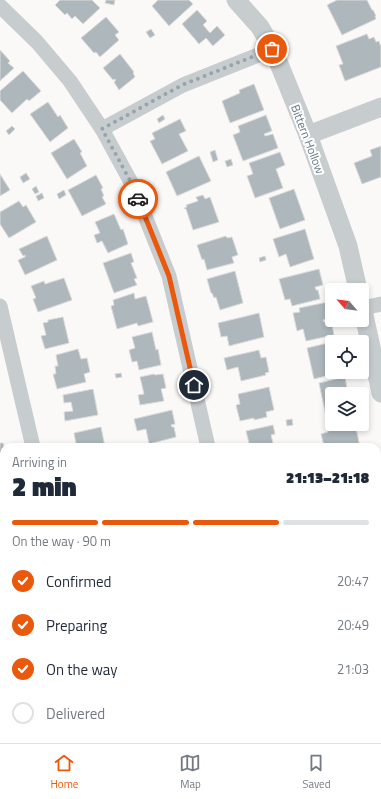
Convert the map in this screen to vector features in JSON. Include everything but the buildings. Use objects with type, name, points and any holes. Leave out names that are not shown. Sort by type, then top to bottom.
[{"type":"street","name":"Bittern Hollow","points":[[236,0],[260,27],[272,49],[308,135],[348,246],[356,283]]},
{"type":"street","points":[[0,6],[37,42],[70,81],[102,129],[133,186],[169,276],[207,443]]},
{"type":"street","points":[[102,129],[182,85],[272,49]]},
{"type":"street","points":[[308,135],[381,107]]},
{"type":"street","points":[[369,306],[381,304]]},
{"type":"street","points":[[0,306],[32,443]]},
{"type":"street","points":[[366,327],[381,393]]},
{"type":"way so far","points":[[138,199],[133,186],[102,129],[182,85],[272,49]]},
{"type":"route","points":[[138,199],[169,276],[194,385]]}]
